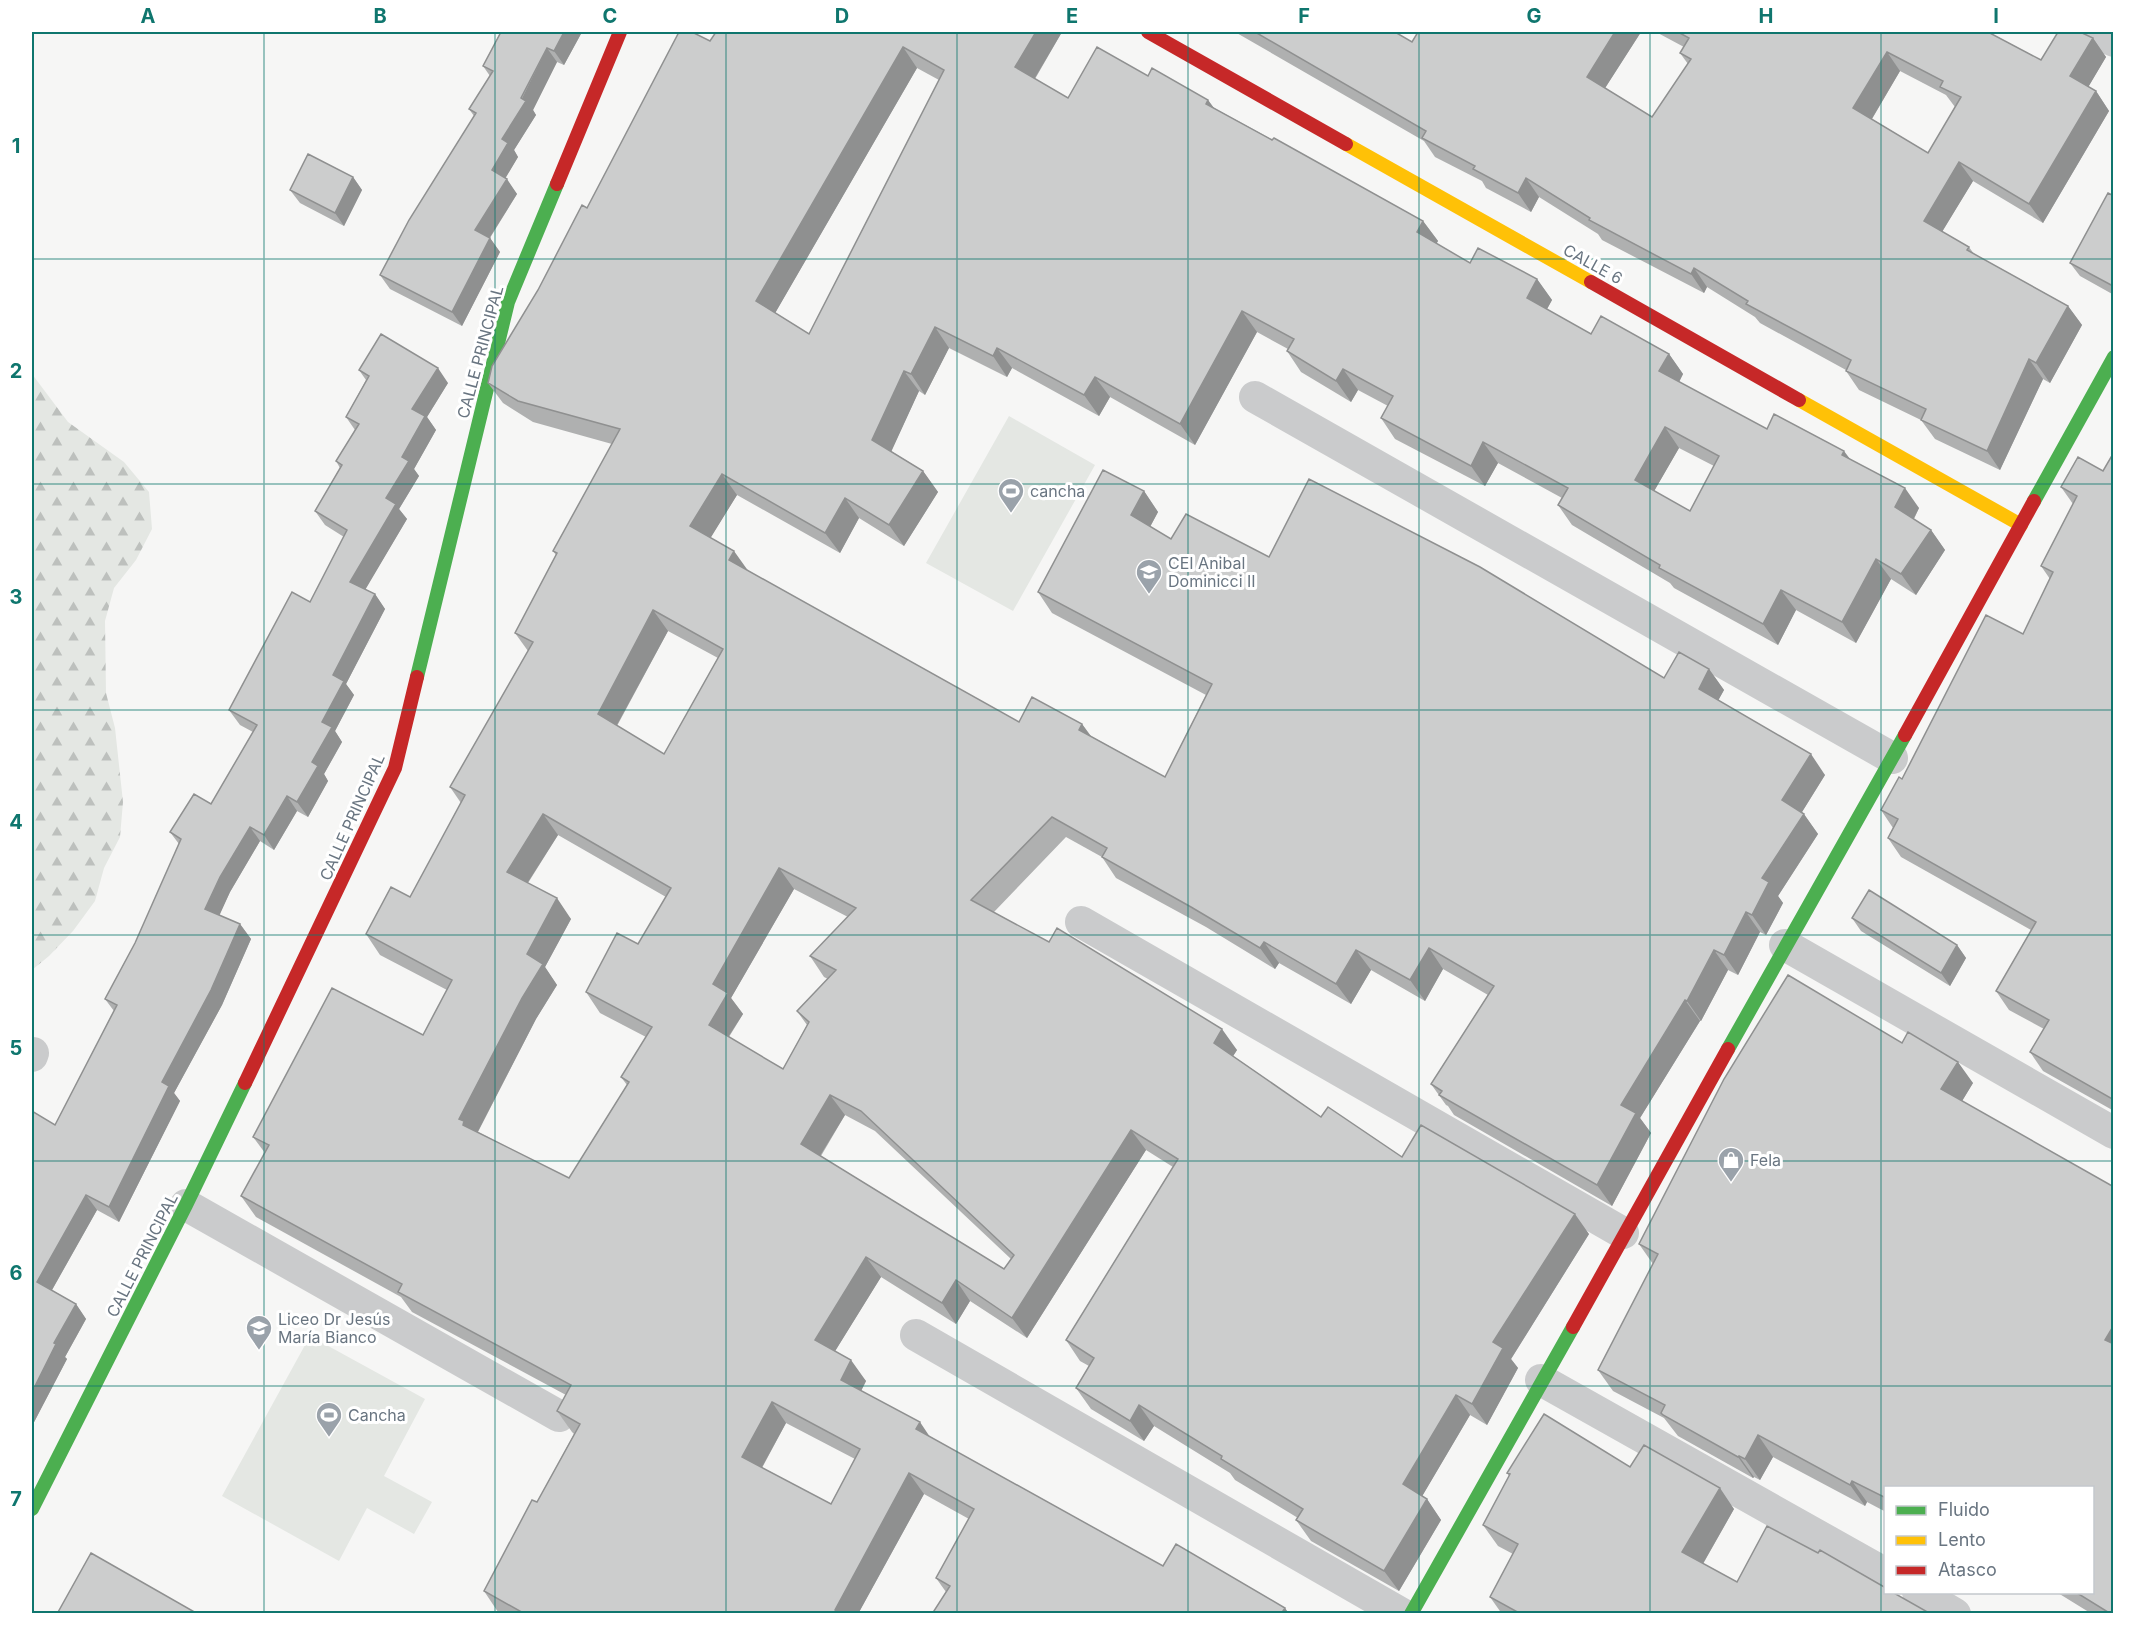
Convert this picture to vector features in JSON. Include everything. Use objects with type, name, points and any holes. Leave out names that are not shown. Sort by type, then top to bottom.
[{"type":"street","name":"CALLE PRINCIPAL","points":[[32,1509],[186,1205],[395,768],[507,302],[620,32]]},
{"type":"street","name":"CALLE 6","points":[[1148,32],[2021,525]]},
{"type":"street","points":[[2096,32],[2114,41]]},
{"type":"street","points":[[1411,1614],[2021,525],[2109,375]]},
{"type":"street","points":[[1255,397],[1892,758]]},
{"type":"street","points":[[1081,922],[1623,1233]]},
{"type":"street","points":[[1785,945],[2114,1133]]},
{"type":"street","points":[[186,1205],[559,1416]]},
{"type":"street","points":[[916,1335],[1402,1614]]},
{"type":"street","points":[[1542,1380],[1884,1573]]},
{"type":"street","points":[[1919,1594],[1955,1614]]},
{"type":"green space","points":[[32,374],[68,422],[124,462],[149,492],[152,529],[136,560],[114,588],[105,621],[106,693],[115,728],[123,802],[120,837],[104,868],[95,901],[73,931],[32,970]]},
{"type":"green space","name":"cancha","points":[[1009,416],[1095,465],[1013,611],[926,563]]},
{"type":"green space","name":"Cancha","points":[[310,1336],[425,1399],[384,1476],[432,1502],[414,1534],[367,1508],[339,1561],[222,1496]]},
{"type":"building","points":[[501,32],[564,32],[554,51],[547,48],[521,98],[526,101],[502,139],[508,143],[492,170],[507,179],[475,230],[490,238],[452,312],[380,275],[409,220],[476,113],[469,109],[493,71],[483,66]]},
{"type":"building","points":[[679,32],[692,32],[710,41],[716,32],[1036,32],[1015,67],[1068,98],[1097,47],[1148,76],[1152,68],[1208,100],[1206,104],[1272,140],[1274,138],[1423,221],[1417,232],[1470,263],[1478,248],[1537,279],[1527,298],[1591,334],[1601,316],[1669,354],[1659,371],[1767,429],[1774,414],[1844,451],[1842,455],[1905,488],[1895,507],[1931,530],[1901,574],[1876,559],[1842,622],[1781,590],[1763,624],[1659,568],[1660,565],[1558,505],[1568,488],[1483,442],[1471,466],[1381,418],[1393,396],[1343,369],[1336,381],[1287,351],[1294,339],[1242,311],[1180,424],[1095,377],[1084,395],[997,348],[993,356],[935,327],[911,374],[904,371],[872,440],[923,471],[889,525],[845,498],[825,533],[722,474],[690,526],[734,551],[729,560],[1019,722],[1032,697],[1082,724],[1079,730],[1165,777],[1212,684],[1038,592],[1103,470],[1144,491],[1131,515],[1171,539],[1186,514],[1269,557],[1309,479],[1480,567],[1664,678],[1679,652],[1709,669],[1699,689],[1811,754],[1782,800],[1804,814],[1762,878],[1769,882],[1752,915],[1746,912],[1724,955],[1714,950],[1687,1001],[1685,1000],[1621,1105],[1636,1113],[1597,1185],[1439,1095],[1442,1091],[1431,1084],[1494,986],[1429,948],[1410,980],[1356,950],[1336,984],[1264,942],[1260,948],[1102,857],[1107,848],[1052,817],[971,900],[1049,942],[1057,928],[1222,1029],[1214,1043],[1321,1117],[1328,1107],[1402,1157],[1421,1125],[1575,1214],[1493,1342],[1503,1348],[1472,1404],[1456,1395],[1403,1484],[1427,1499],[1384,1571],[1296,1520],[1303,1509],[1139,1405],[1130,1421],[1076,1388],[1094,1358],[1066,1340],[1178,1159],[1131,1130],[1012,1318],[956,1280],[942,1303],[866,1257],[815,1340],[851,1360],[841,1380],[920,1422],[916,1429],[1163,1566],[1176,1544],[1285,1608],[1281,1614],[932,1614],[950,1586],[936,1578],[974,1509],[909,1473],[835,1610],[842,1614],[525,1614],[484,1591],[532,1500],[537,1502],[580,1424],[557,1411],[571,1385],[398,1292],[402,1284],[241,1196],[269,1145],[253,1137],[332,988],[423,1035],[452,980],[366,934],[391,887],[410,897],[465,795],[450,787],[533,642],[515,633],[557,553],[553,551],[620,429],[518,401],[488,383],[492,366],[538,290],[582,205],[587,208]],"holes":[[[903,47],[944,70],[809,334],[756,301]],[[1665,427],[1719,456],[1690,511],[1635,480]],[[653,610],[723,649],[664,754],[598,714]],[[543,814],[671,888],[638,944],[617,933],[586,992],[652,1027],[621,1077],[629,1082],[569,1178],[463,1125],[464,1121],[459,1119],[522,998],[543,964],[527,954],[557,898],[507,872]],[[779,868],[856,908],[810,956],[836,970],[797,1011],[809,1022],[783,1069],[709,1025],[728,993],[713,984]],[[830,1095],[861,1111],[1014,1255],[1004,1269],[801,1144]],[[772,1402],[860,1449],[831,1504],[742,1457]]]},
{"type":"building","points":[[1255,32],[1395,32],[1412,42],[1418,32],[1615,32],[1587,77],[1652,117],[1691,59],[1680,53],[1689,38],[1678,32],[1988,32],[2041,60],[2058,32],[2080,32],[2093,38],[2070,76],[2096,91],[2029,204],[1959,162],[1924,221],[1969,247],[1967,250],[2068,306],[2036,363],[2029,359],[1987,451],[1921,420],[1926,409],[1846,371],[1851,360],[1746,304],[1748,301],[1694,268],[1691,274],[1589,220],[1590,218],[1526,178],[1518,193],[1473,169],[1475,166],[1422,138],[1426,131]],"holes":[[[1887,52],[1943,81],[1940,87],[1961,97],[1928,153],[1853,108]]]},
{"type":"building","points":[[308,154],[353,177],[335,213],[290,190]]},
{"type":"building","points":[[2108,193],[2114,196],[2113,286],[2070,263]]},
{"type":"building","points":[[381,334],[438,368],[412,409],[425,416],[402,457],[409,461],[386,498],[396,504],[350,582],[375,594],[333,675],[344,681],[322,722],[332,727],[312,762],[318,766],[297,802],[287,796],[264,835],[250,827],[220,877],[205,909],[240,924],[211,990],[162,1082],[169,1086],[109,1207],[86,1195],[37,1282],[76,1304],[54,1343],[56,1344],[32,1392],[32,1111],[55,1125],[117,1005],[105,999],[135,943],[181,839],[170,832],[194,794],[211,804],[257,725],[229,710],[292,592],[310,602],[347,530],[315,511],[342,465],[336,461],[359,424],[346,417],[369,376],[359,370]]},
{"type":"building","points":[[2114,452],[2114,1100],[2030,1052],[2049,1020],[1996,991],[2036,922],[1888,838],[1898,819],[1881,810],[1899,777],[1902,779],[1986,615],[2023,634],[2053,572],[2041,566],[2077,496],[2061,487],[2078,457],[2103,471]]},
{"type":"building","points":[[1869,890],[1957,945],[1941,973],[1852,918]]},
{"type":"building","points":[[1788,975],[1902,1043],[1908,1032],[1958,1062],[1941,1089],[2114,1187],[2114,1325],[2105,1340],[2114,1344],[2114,1614],[2079,1594],[2094,1594],[2094,1486],[1884,1486],[1884,1497],[1852,1481],[1850,1485],[1758,1435],[1745,1459],[1738,1457],[1663,1415],[1661,1413],[1665,1405],[1598,1370],[1658,1254],[1639,1244],[1724,1079]]},
{"type":"building","points":[[1544,1414],[1630,1467],[1644,1445],[1720,1488],[1682,1552],[1737,1582],[1767,1526],[1818,1553],[1820,1550],[1884,1587],[1884,1594],[1896,1594],[1931,1614],[1521,1614],[1490,1597],[1518,1544],[1483,1525],[1510,1474],[1507,1473]]},
{"type":"building","points":[[91,1553],[198,1614],[57,1614]]},
{"type":"traffic: fast","points":[[417,677],[508,302],[557,184]]},
{"type":"traffic: fast","points":[[2034,501],[2114,357]]},
{"type":"traffic: fast","points":[[1728,1049],[1905,735]]},
{"type":"traffic: fast","points":[[32,1509],[245,1083]]},
{"type":"traffic: fast","points":[[1411,1614],[1573,1327]]},
{"type":"traffic: slow","points":[[1346,144],[1591,282]]},
{"type":"traffic: slow","points":[[1799,400],[2021,525]]},
{"type":"traffic: jam","points":[[557,184],[620,32]]},
{"type":"traffic: jam","points":[[1148,32],[1346,144]]},
{"type":"traffic: jam","points":[[1591,282],[1799,400]]},
{"type":"traffic: jam","points":[[1905,735],[2034,501]]},
{"type":"traffic: jam","points":[[245,1083],[395,768],[417,677]]},
{"type":"traffic: jam","points":[[1573,1327],[1728,1049]]},
{"type":"place","name":"cancha","points":[[1011,514]]},
{"type":"place","name":"CEI Anibal Dominicci II","points":[[1149,595]]},
{"type":"place","name":"Fela","points":[[1731,1183]]},
{"type":"place","name":"Liceo Dr Jesús María Bianco","points":[[259,1351]]},
{"type":"place","name":"Cancha","points":[[329,1438]]}]
